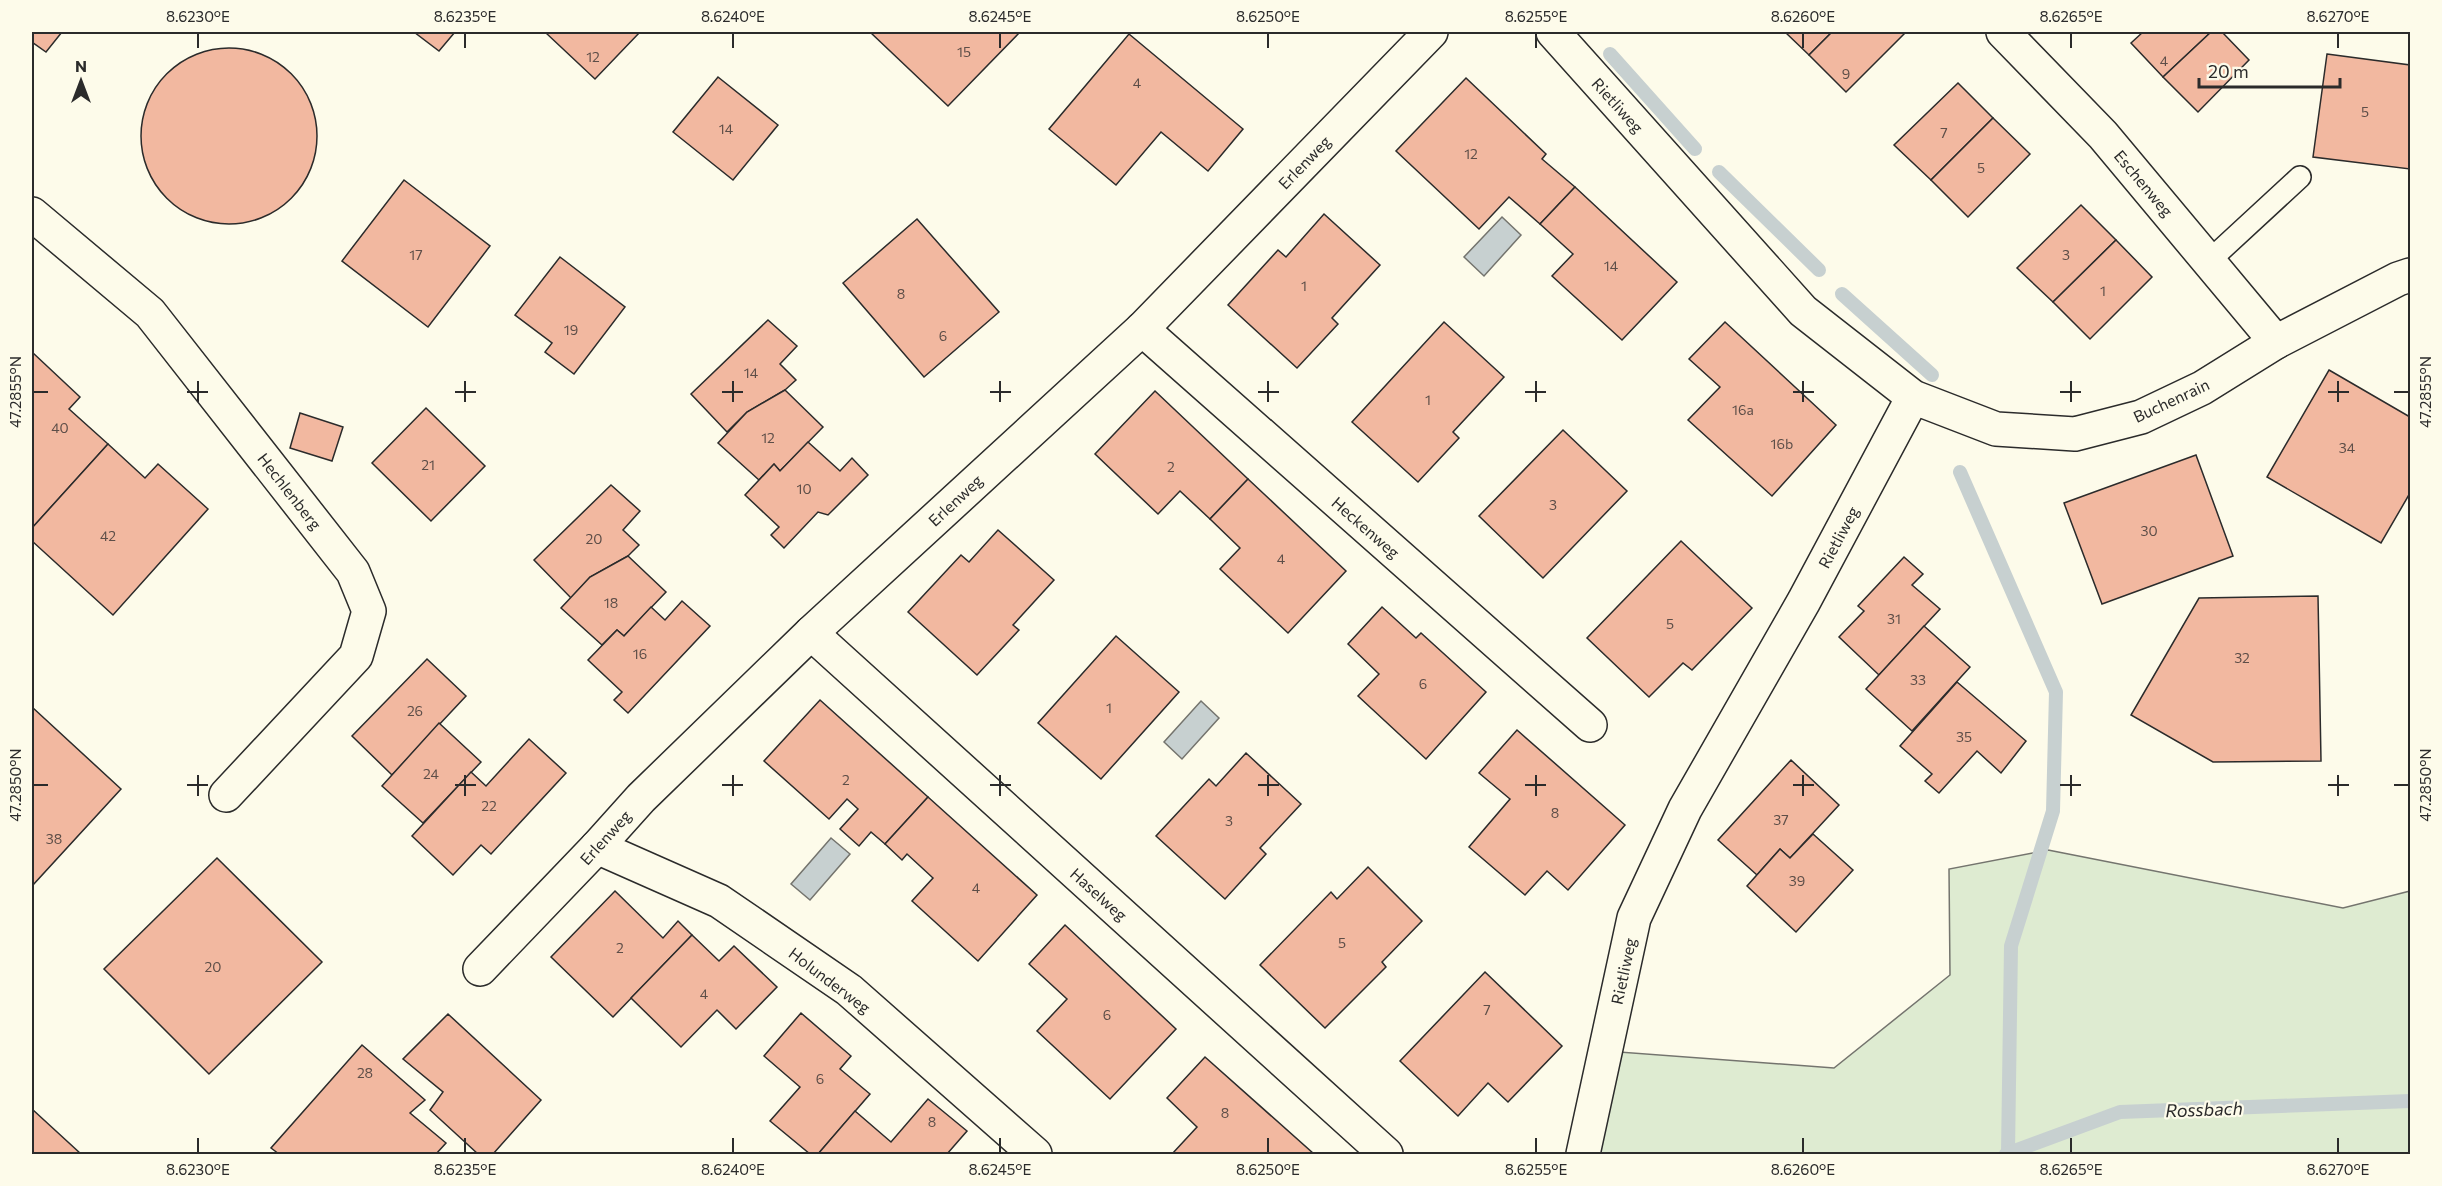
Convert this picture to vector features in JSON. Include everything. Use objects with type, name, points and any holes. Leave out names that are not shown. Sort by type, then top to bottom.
[{"type":"street","name":"Erlenweg","points":[[480,969],[641,798],[812,633],[1142,329],[1431,32]]},
{"type":"street","name":"Rietliweg","points":[[1552,32],[1803,311],[1913,397],[1804,601],[1685,809],[1634,918],[1583,1155]]},
{"type":"street","name":"Eschenweg","points":[[2003,32],[2103,135],[2276,342]]},
{"type":"street","name":"Hechlenberg","points":[[32,214],[150,313],[353,572],[369,611],[356,656],[226,795]]},
{"type":"street","name":"Buchenrain","points":[[1913,397],[1996,429],[2075,434],[2141,417],[2202,388],[2276,342],[2410,275]]},
{"type":"street","name":"Heckenweg","points":[[1142,329],[1590,726]]},
{"type":"street","name":"Haselweg","points":[[812,633],[1386,1155]]},
{"type":"street","name":"Holunderweg","points":[[597,847],[719,901],[849,990],[1035,1155]]},
{"type":"lane","points":[[2209,261],[2301,177]]},
{"type":"green space","points":[[2048,850],[2343,908],[2410,891],[2410,1154],[1583,1154],[1606,1051],[1834,1068],[1950,975],[1949,869]]},
{"type":"shaded area","points":[[1502,217],[1521,235],[1484,276],[1464,257]]},
{"type":"shaded area","points":[[1201,701],[1219,718],[1182,759],[1164,742]]},
{"type":"shaded area","points":[[831,838],[850,854],[810,900],[791,884]]},
{"type":"building","points":[[32,32],[62,32],[46,52],[32,42]]},
{"type":"building","points":[[414,32],[455,32],[439,51]]},
{"type":"building","points":[[640,32],[595,79],[546,33]]},
{"type":"building","points":[[870,32],[1020,32],[948,106]]},
{"type":"building","points":[[1785,32],[1832,32],[1809,55]]},
{"type":"building","points":[[1832,32],[1906,32],[1846,92],[1809,55]]},
{"type":"building","points":[[2143,32],[2211,32],[2163,77],[2131,43]]},
{"type":"building","points":[[2211,32],[2222,32],[2249,60],[2198,112],[2163,77]]},
{"type":"building","points":[[1129,34],[1243,129],[1208,171],[1161,132],[1116,185],[1049,129]]},
{"type":"building","points":[[229,48],[263,55],[278,63],[291,74],[302,87],[310,102],[317,136],[310,170],[302,185],[291,198],[278,209],[263,217],[229,224],[195,217],[180,209],[167,198],[156,185],[148,170],[141,136],[148,102],[156,87],[167,74],[180,63],[195,55]]},
{"type":"building","points":[[2327,54],[2410,65],[2410,169],[2313,157]]},
{"type":"building","points":[[718,77],[778,125],[733,180],[673,132]]},
{"type":"building","points":[[1466,78],[1546,154],[1542,159],[1575,187],[1540,224],[1509,197],[1479,229],[1396,151]]},
{"type":"building","points":[[1958,83],[1993,118],[1931,180],[1894,145]]},
{"type":"building","points":[[1993,118],[2030,154],[1968,217],[1931,180]]},
{"type":"building","points":[[404,180],[490,246],[428,327],[342,261]]},
{"type":"building","points":[[1575,187],[1677,282],[1622,340],[1552,276],[1573,254],[1540,224]]},
{"type":"building","points":[[2081,205],[2116,240],[2053,302],[2017,268]]},
{"type":"building","points":[[1324,214],[1380,265],[1332,318],[1338,324],[1297,368],[1228,305],[1278,250],[1286,257]]},
{"type":"building","points":[[917,219],[999,312],[924,377],[843,283]]},
{"type":"building","points":[[2116,240],[2152,277],[2090,339],[2053,302]]},
{"type":"building","points":[[560,257],[625,307],[574,374],[545,352],[552,343],[515,315]]},
{"type":"building","points":[[768,320],[797,346],[780,364],[796,380],[785,390],[747,412],[727,432],[691,394]]},
{"type":"building","points":[[1444,322],[1504,377],[1453,432],[1459,438],[1418,482],[1352,422]]},
{"type":"building","points":[[1725,322],[1836,425],[1772,496],[1688,420],[1720,387],[1689,359]]},
{"type":"building","points":[[32,352],[80,397],[69,409],[108,444],[32,528]]},
{"type":"building","points":[[2329,370],[2410,417],[2410,493],[2381,543],[2267,477]]},
{"type":"building","points":[[785,390],[823,427],[780,471],[774,464],[759,480],[718,443],[747,412]]},
{"type":"building","points":[[1155,391],[1248,479],[1210,519],[1180,491],[1158,514],[1095,454]]},
{"type":"building","points":[[426,408],[485,466],[431,521],[372,463]]},
{"type":"building","points":[[300,413],[343,427],[332,461],[290,448]]},
{"type":"building","points":[[1563,430],[1627,491],[1543,578],[1479,516]]},
{"type":"building","points":[[808,442],[840,471],[852,458],[868,475],[828,515],[818,512],[784,548],[771,535],[779,527],[745,495],[774,464],[780,471]]},
{"type":"building","points":[[108,444],[145,478],[158,464],[208,509],[113,615],[32,541],[32,528]]},
{"type":"building","points":[[2196,455],[2233,556],[2102,604],[2064,503]]},
{"type":"building","points":[[1248,479],[1346,571],[1288,633],[1220,569],[1240,548],[1210,519]]},
{"type":"building","points":[[611,485],[640,511],[623,530],[639,545],[628,556],[590,577],[571,598],[534,560]]},
{"type":"building","points":[[998,530],[1054,580],[1013,625],[1019,630],[977,675],[908,612],[961,555],[969,562]]},
{"type":"building","points":[[1681,541],[1752,608],[1692,670],[1683,663],[1649,697],[1587,638]]},
{"type":"building","points":[[628,556],[666,592],[624,636],[617,630],[602,645],[561,608],[590,577]]},
{"type":"building","points":[[1904,557],[1923,574],[1912,585],[1940,609],[1879,675],[1839,637],[1864,611],[1858,606]]},
{"type":"building","points":[[2318,596],[2321,761],[2213,762],[2131,715],[2199,598]]},
{"type":"building","points":[[682,601],[710,626],[628,713],[614,700],[622,692],[588,660],[617,630],[624,636],[651,607],[665,620]]},
{"type":"building","points":[[1382,607],[1416,638],[1421,633],[1486,692],[1426,759],[1358,696],[1379,674],[1348,644]]},
{"type":"building","points":[[1924,626],[1970,667],[1912,731],[1866,689]]},
{"type":"building","points":[[1116,636],[1179,692],[1101,779],[1038,723]]},
{"type":"building","points":[[427,659],[466,696],[392,775],[352,736]]},
{"type":"building","points":[[1957,682],[2026,741],[2001,773],[1977,751],[1939,793],[1925,781],[1932,774],[1900,746]]},
{"type":"building","points":[[820,700],[928,797],[885,844],[871,832],[859,846],[840,829],[858,809],[847,799],[829,819],[764,761]]},
{"type":"building","points":[[32,707],[121,789],[32,886]]},
{"type":"building","points":[[439,723],[481,762],[423,823],[382,786]]},
{"type":"building","points":[[1517,730],[1625,825],[1568,890],[1547,871],[1525,895],[1469,847],[1510,799],[1479,773]]},
{"type":"building","points":[[529,739],[566,773],[491,854],[481,845],[453,875],[412,836],[471,772],[486,786]]},
{"type":"building","points":[[1246,753],[1301,804],[1260,848],[1266,854],[1225,899],[1156,836],[1209,779],[1216,786]]},
{"type":"building","points":[[1791,760],[1839,805],[1790,858],[1780,849],[1757,875],[1718,840]]},
{"type":"building","points":[[928,797],[1037,895],[978,961],[912,901],[933,878],[907,854],[902,860],[885,844]]},
{"type":"building","points":[[1813,834],[1853,870],[1796,932],[1747,886],[1780,849],[1790,858]]},
{"type":"building","points":[[217,858],[322,962],[209,1074],[104,969]]},
{"type":"building","points":[[1368,867],[1422,921],[1382,962],[1386,967],[1325,1028],[1260,965],[1331,892],[1337,899]]},
{"type":"building","points":[[615,891],[663,938],[678,921],[692,935],[613,1017],[551,957]]},
{"type":"building","points":[[1065,925],[1176,1029],[1110,1099],[1037,1031],[1067,999],[1029,964]]},
{"type":"building","points":[[692,935],[719,961],[734,946],[777,987],[736,1029],[717,1010],[681,1047],[631,998]]},
{"type":"building","points":[[1485,972],[1562,1046],[1508,1102],[1488,1083],[1458,1116],[1400,1061]]},
{"type":"building","points":[[801,1013],[851,1056],[840,1069],[870,1094],[818,1154],[810,1154],[770,1121],[800,1087],[764,1056]]},
{"type":"building","points":[[448,1014],[541,1100],[493,1154],[478,1154],[430,1110],[443,1092],[403,1059]]},
{"type":"building","points":[[362,1045],[425,1100],[410,1113],[446,1143],[436,1154],[279,1154],[271,1148]]},
{"type":"building","points":[[1205,1057],[1314,1154],[1172,1154],[1197,1127],[1167,1098]]},
{"type":"building","points":[[928,1099],[967,1131],[947,1154],[818,1154],[855,1111],[891,1142]]},
{"type":"building","points":[[32,1109],[81,1154],[32,1154]]},
{"type":"waterway","points":[[1610,54],[1695,149]]},
{"type":"waterway","points":[[1719,172],[1819,270]]},
{"type":"waterway","points":[[1842,294],[1932,375]]},
{"type":"waterway","points":[[1960,472],[2056,692],[2053,811],[2011,946],[2008,1153]]},
{"type":"waterway","name":"Rossbach","points":[[2006,1154],[2120,1112],[2410,1101]]}]
